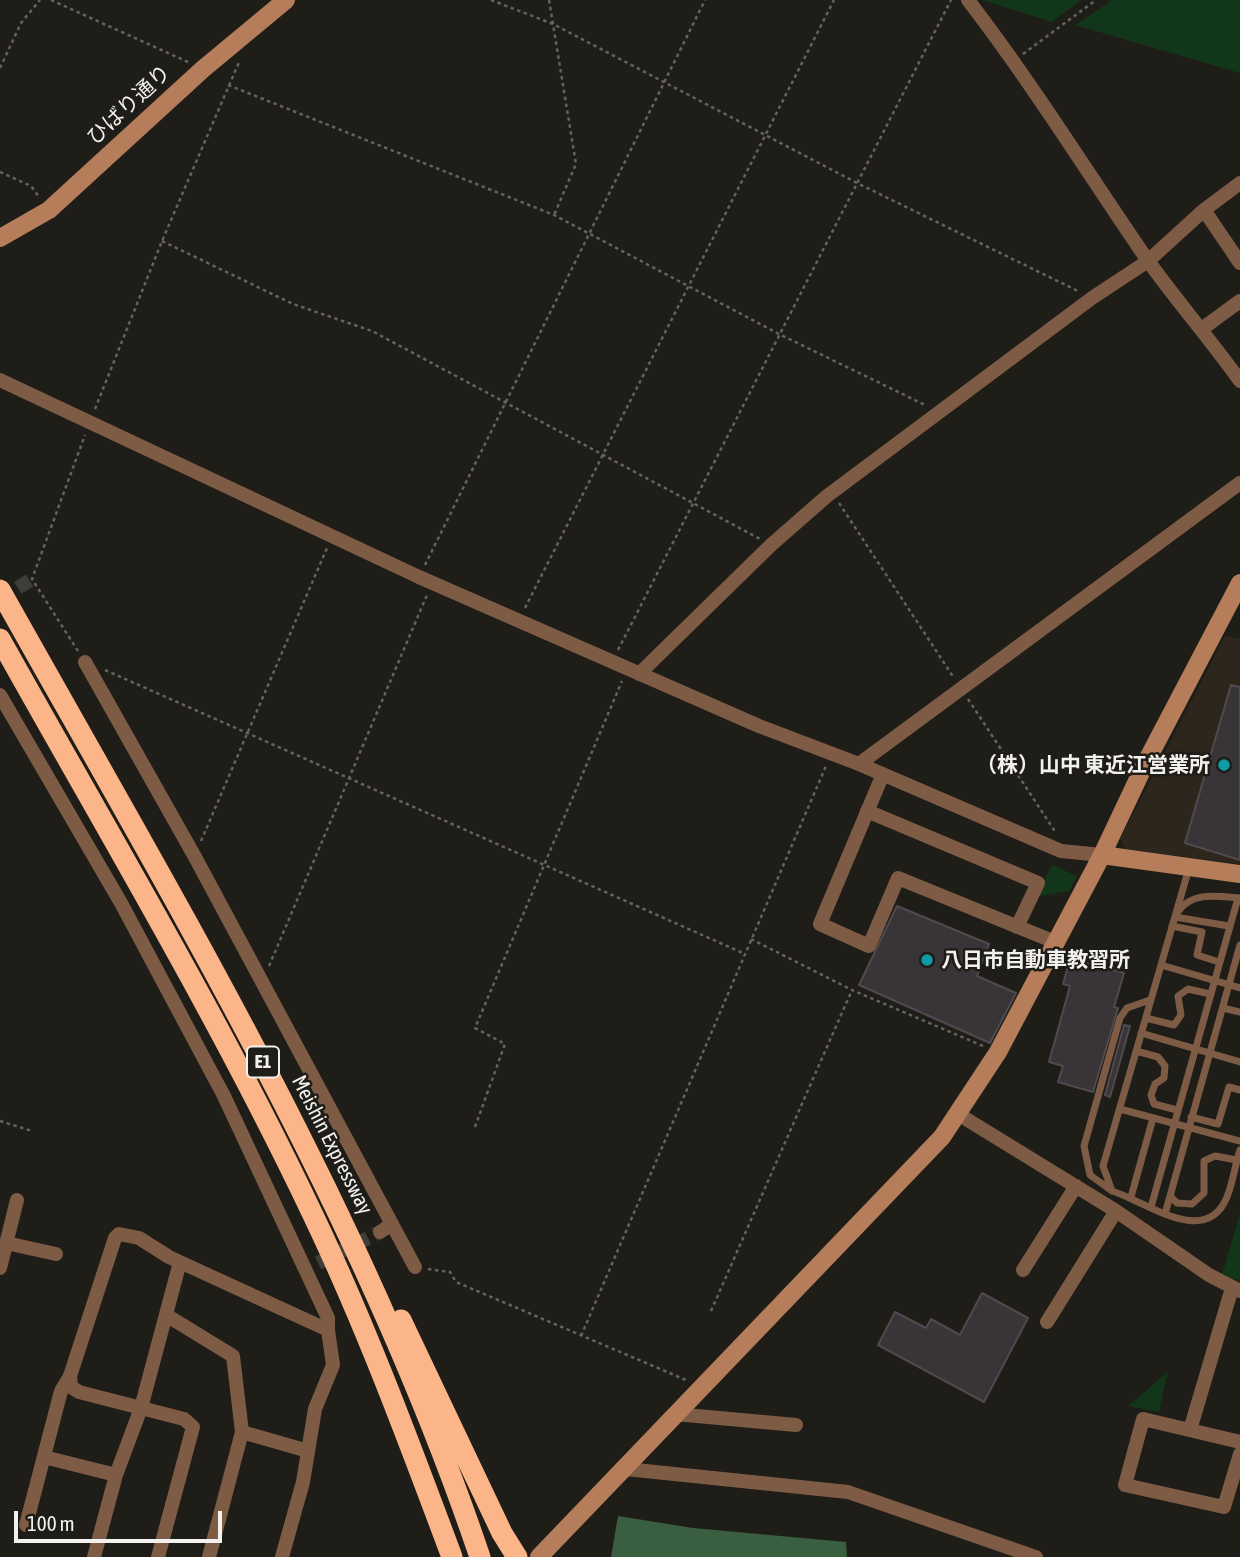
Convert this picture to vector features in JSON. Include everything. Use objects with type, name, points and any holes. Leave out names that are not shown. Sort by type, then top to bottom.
[{"type":"highway","name":"Meishin Expressway","points":[[0,590],[265,1065],[369,1278],[428,1416],[480,1557]]},
{"type":"highway","name":"E1","points":[[0,639],[190,978],[313,1214],[403,1425],[452,1557]]},
{"type":"highway","points":[[265,1065],[416,1349],[502,1533],[517,1557]]},
{"type":"street","name":"ひばり通り","points":[[0,238],[49,210],[202,69],[286,0]]},
{"type":"street","points":[[968,0],[1014,60],[1148,261],[1203,328],[1240,381]]},
{"type":"street","points":[[633,671],[832,492],[1092,298],[1148,261],[1204,210],[1239,185]]},
{"type":"street","points":[[1204,210],[1240,263]]},
{"type":"street","points":[[1203,328],[1240,301]]},
{"type":"street","points":[[0,380],[519,621],[759,726],[859,764],[1061,851],[1240,874]]},
{"type":"street","points":[[859,764],[1240,483]]},
{"type":"street","points":[[544,1555],[675,1414],[942,1137],[998,1052],[1239,587]]},
{"type":"street","points":[[85,662],[262,982],[386,1228],[415,1267]]},
{"type":"street","points":[[0,695],[121,903],[312,1266],[328,1318],[333,1365],[315,1409],[299,1501],[282,1557]]},
{"type":"street","points":[[883,775],[820,924],[869,946],[898,878],[1055,942]]},
{"type":"street","points":[[867,811],[1038,883],[1017,927]]},
{"type":"street","points":[[958,1114],[1116,1211],[1236,1290],[1190,1430]]},
{"type":"street","points":[[1023,1270],[1076,1186]]},
{"type":"street","points":[[0,1268],[17,1200]]},
{"type":"street","points":[[1047,1322],[1116,1211]]},
{"type":"street","points":[[26,1525],[61,1391],[70,1376],[115,1238],[119,1234],[131,1234],[180,1262],[328,1330]]},
{"type":"street","points":[[6,1243],[56,1254]]},
{"type":"street","points":[[94,1557],[116,1475],[141,1408],[180,1262]]},
{"type":"street","points":[[166,1315],[233,1356],[242,1432],[209,1557]]},
{"type":"street","points":[[70,1376],[71,1387],[79,1392],[184,1419],[192,1427],[158,1557]]},
{"type":"street","points":[[675,1414],[796,1425]]},
{"type":"street","points":[[1240,1442],[1143,1419],[1125,1485],[1224,1507],[1240,1454]]},
{"type":"street","points":[[242,1432],[308,1451]]},
{"type":"street","points":[[44,1457],[116,1475]]},
{"type":"street","points":[[626,1469],[848,1492],[1036,1557]]},
{"type":"lane","points":[[1112,1191],[1103,1167],[1189,867]]},
{"type":"lane","points":[[1151,1207],[1239,898],[1207,894],[1180,909],[1175,917]]},
{"type":"lane","points":[[1175,917],[1229,926]]},
{"type":"lane","points":[[1172,926],[1202,932],[1196,955],[1219,962]]},
{"type":"lane","points":[[1165,1214],[1240,945]]},
{"type":"lane","points":[[1161,965],[1240,988]]},
{"type":"lane","points":[[1146,1018],[1174,1025],[1181,1015],[1178,996],[1188,989],[1210,994]]},
{"type":"lane","points":[[1150,1000],[1127,1008],[1120,1018],[1084,1146],[1090,1175],[1112,1191],[1131,1197],[1177,1220],[1190,1221],[1216,1213],[1226,1198],[1240,1150]]},
{"type":"lane","points":[[1223,1008],[1240,1012]]},
{"type":"lane","points":[[1141,1033],[1240,1062]]},
{"type":"lane","points":[[1136,1051],[1158,1057],[1165,1066],[1164,1078],[1155,1084],[1150,1096],[1154,1104],[1177,1110]]},
{"type":"lane","points":[[1191,1117],[1218,1124],[1229,1087],[1240,1090]]},
{"type":"lane","points":[[1121,1109],[1240,1141]]},
{"type":"lane","points":[[1131,1197],[1153,1118]]},
{"type":"lane","points":[[1170,1196],[1177,1203],[1192,1204],[1204,1193],[1204,1161],[1215,1156],[1237,1160]]},
{"type":"path","points":[[0,68],[21,23],[40,0]]},
{"type":"path","points":[[51,0],[202,69]]},
{"type":"path","points":[[491,0],[553,24],[857,183],[1092,298]]},
{"type":"path","points":[[549,0],[576,164],[554,215]]},
{"type":"path","points":[[262,982],[350,778],[426,579],[503,402],[705,0]]},
{"type":"path","points":[[519,621],[601,453],[834,0]]},
{"type":"path","points":[[612,662],[951,0]]},
{"type":"path","points":[[1014,60],[1096,0]]},
{"type":"path","points":[[245,51],[162,241],[32,579],[85,662],[745,954]]},
{"type":"path","points":[[228,85],[554,215],[779,334],[939,411]]},
{"type":"path","points":[[0,172],[31,186],[49,210]]},
{"type":"path","points":[[162,241],[293,304],[372,331],[771,545]]},
{"type":"path","points":[[832,492],[1057,834]]},
{"type":"path","points":[[195,857],[246,732],[333,536]]},
{"type":"path","points":[[475,1127],[505,1044],[475,1028],[633,671]]},
{"type":"path","points":[[581,1336],[832,753]]},
{"type":"path","points":[[751,939],[852,990],[998,1052]]},
{"type":"path","points":[[711,1311],[852,990]]},
{"type":"path","points":[[0,1121],[32,1131]]},
{"type":"path","points":[[415,1267],[450,1272],[456,1282],[702,1387]]},
{"type":"shaded area","points":[[1225,636],[1240,639],[1240,864],[1126,849],[1120,839]]},
{"type":"green space","points":[[982,0],[1081,0],[1052,22]]},
{"type":"green space","points":[[1112,0],[1240,0],[1240,73],[1075,25]]},
{"type":"green space","points":[[1052,865],[1077,876],[1069,891],[1035,897]]},
{"type":"green space","points":[[1240,1213],[1240,1281],[1222,1275]]},
{"type":"green space","points":[[1168,1372],[1159,1412],[1128,1406]]},
{"type":"green space","points":[[618,1516],[693,1528],[846,1542],[847,1557],[611,1557]]},
{"type":"building","name":"（株）山中 東近江営業所","points":[[1231,685],[1240,687],[1240,860],[1185,843]]},
{"type":"building","name":"八日市自動車教習所","points":[[897,906],[989,944],[977,976],[1016,993],[990,1043],[859,985]]},
{"type":"building","points":[[1070,959],[1124,973],[1114,1007],[1118,1008],[1093,1092],[1058,1082],[1063,1066],[1049,1062],[1070,986],[1063,984]]},
{"type":"building","points":[[1124,1025],[1130,1026],[1110,1097],[1105,1095]]},
{"type":"building","points":[[982,1293],[1028,1318],[984,1402],[878,1345],[895,1312],[926,1328],[931,1319],[960,1335]]},
{"type":"tunnel","points":[[0,599],[32,579]]},
{"type":"tunnel","points":[[318,1263],[380,1232]]},
{"type":"place","name":"（株）山中 東近江営業所","points":[[1224,765]]},
{"type":"place","name":"八日市自動車教習所","points":[[927,960]]}]
